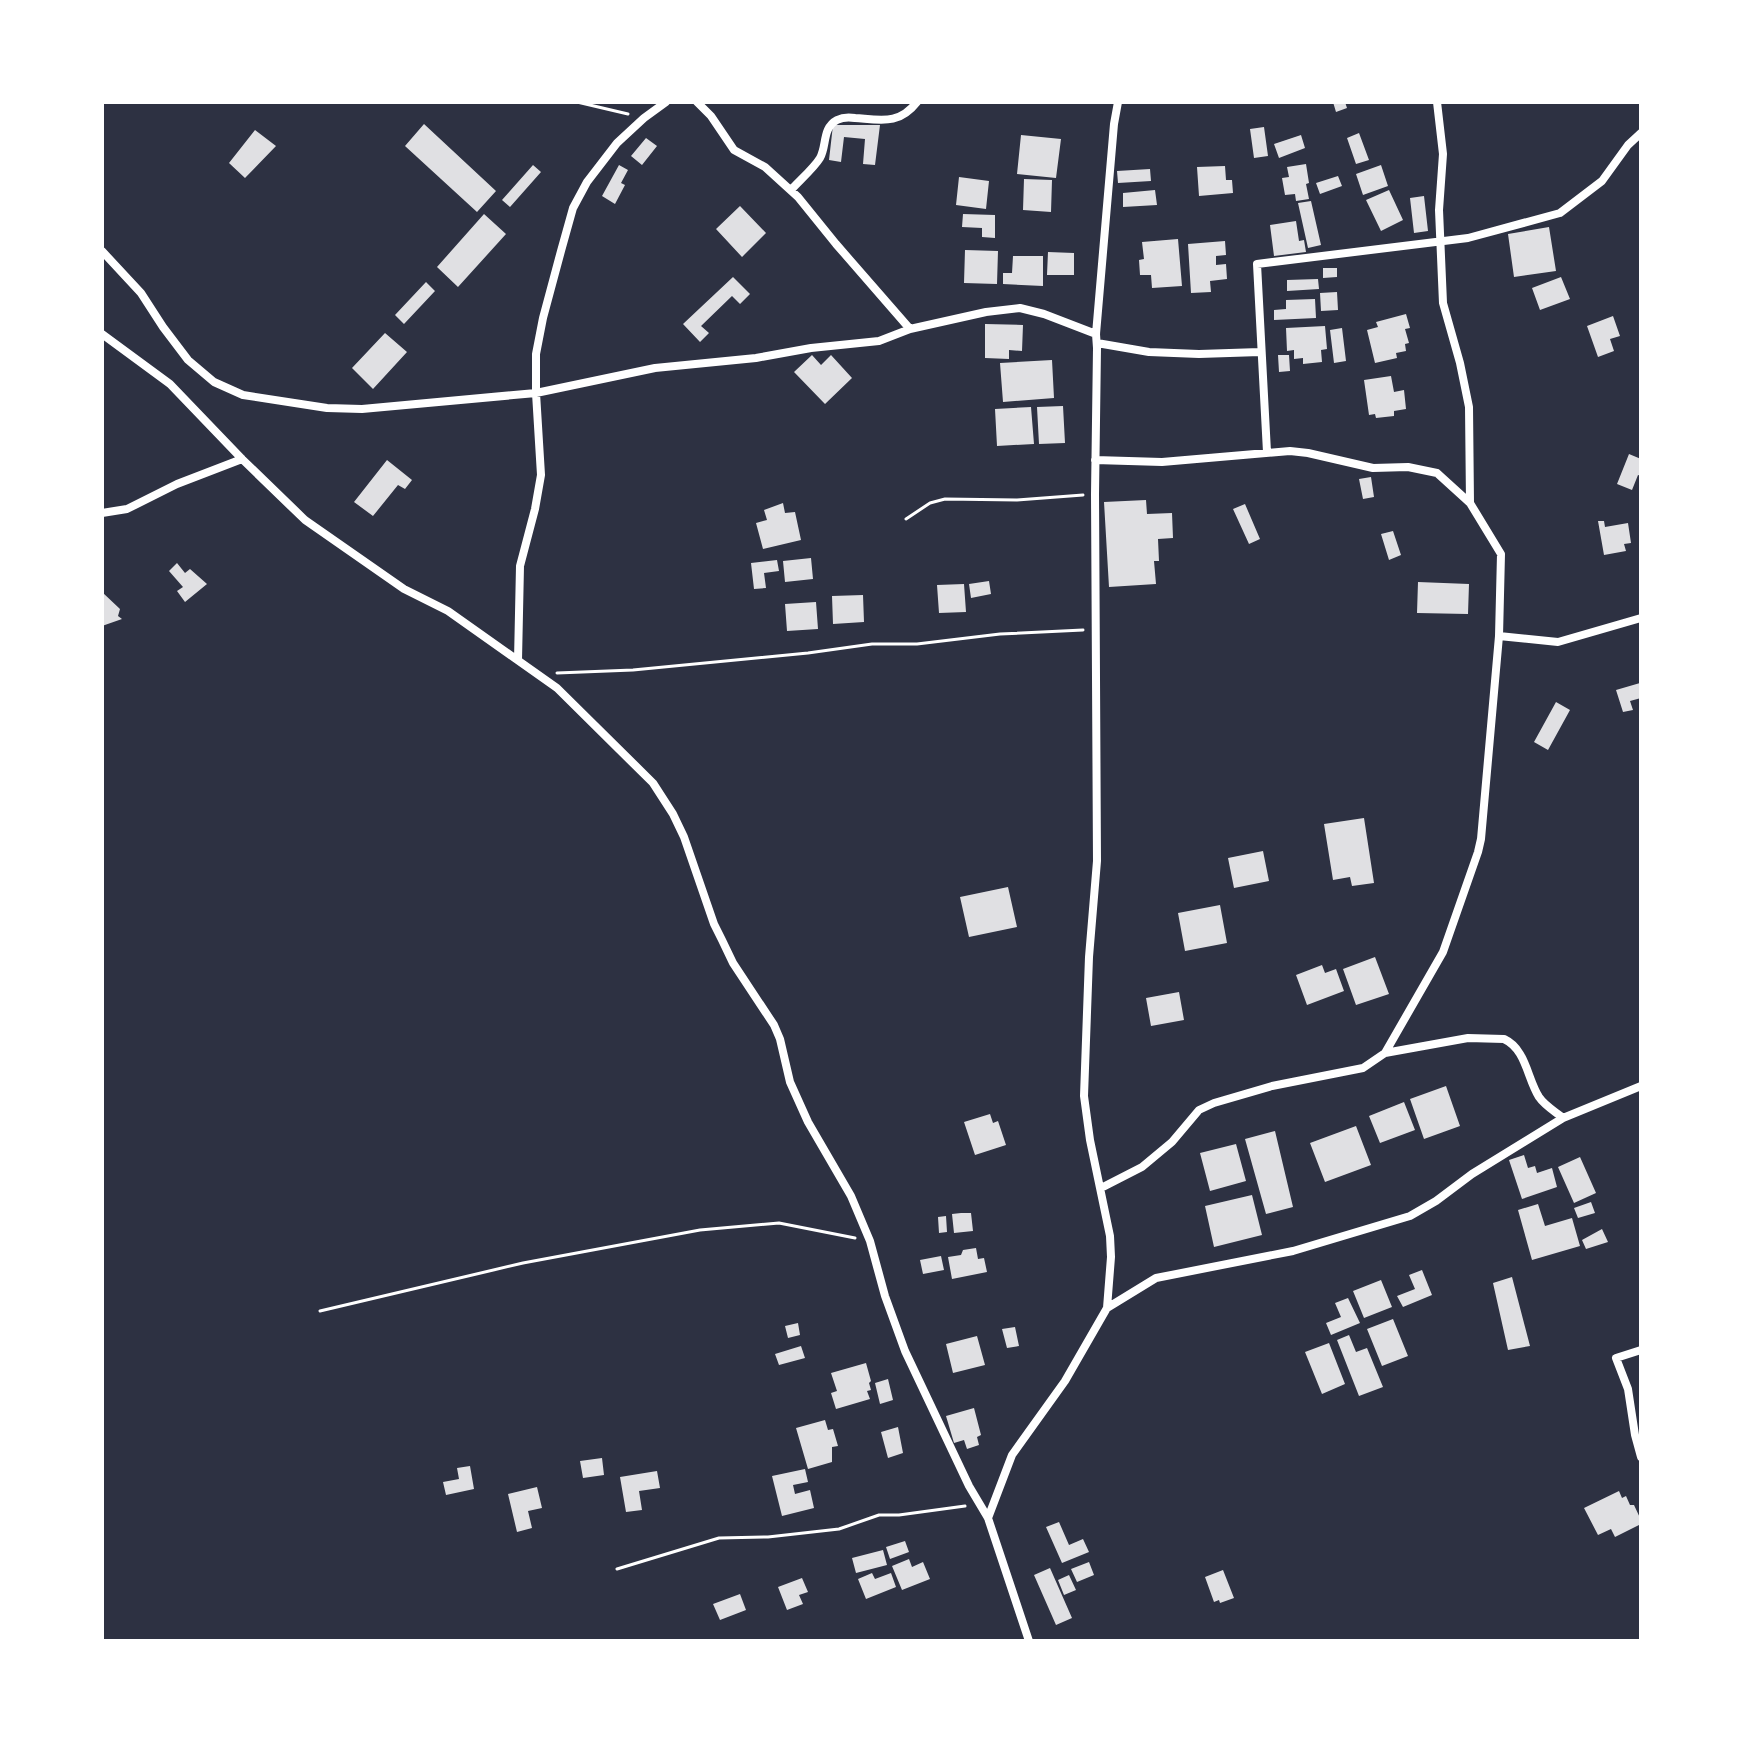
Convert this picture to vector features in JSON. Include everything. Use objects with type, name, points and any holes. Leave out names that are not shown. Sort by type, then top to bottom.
[{"type":"street","points":[[518,660],[520,566],[541,475],[536,354],[547,305],[573,208],[587,182],[617,143],[666,102]]},
{"type":"street","points":[[697,102],[711,116],[734,150],[765,167],[791,190],[910,329]]},
{"type":"street","points":[[791,190],[818,161],[827,132],[835,121],[843,118],[895,120],[912,110],[917,102]]},
{"type":"street","points":[[988,1518],[1012,1455],[1065,1381],[1107,1308],[1110,1236],[1084,1096],[1089,957],[1097,861],[1096,338],[1118,102]]},
{"type":"street","points":[[1437,102],[1443,154],[1439,241],[1443,303],[1469,407],[1470,503]]},
{"type":"street","points":[[1267,452],[1257,264],[1468,238],[1560,213],[1602,181],[1628,145],[1641,133]]},
{"type":"street","points":[[102,251],[141,293],[188,360],[214,382],[243,395],[327,408],[362,409],[536,393],[655,368],[879,341],[910,329],[986,312],[1020,308],[1044,314],[1096,338],[1149,352],[1260,352]]},
{"type":"street","points":[[102,334],[170,384],[305,520],[404,589],[448,611],[557,688],[653,783],[684,837],[714,924],[733,963],[774,1025],[790,1082],[808,1122],[851,1196],[870,1241],[905,1351],[988,1518],[1029,1641]]},
{"type":"street","points":[[1095,460],[1162,462],[1290,451],[1373,468],[1408,467],[1437,473],[1470,503],[1501,554],[1499,636],[1478,852],[1443,952],[1385,1053]]},
{"type":"street","points":[[102,513],[127,509],[177,484],[242,459]]},
{"type":"street","points":[[1499,636],[1558,642],[1641,618]]},
{"type":"street","points":[[1101,1188],[1142,1167],[1172,1142],[1199,1110],[1214,1103],[1272,1086],[1363,1068],[1385,1053],[1468,1038],[1509,1041],[1519,1051],[1539,1097],[1563,1118]]},
{"type":"street","points":[[1107,1308],[1156,1278],[1293,1251],[1410,1216],[1563,1118],[1641,1086]]},
{"type":"street","points":[[1641,1350],[1616,1358],[1628,1389],[1641,1457]]},
{"type":"path","points":[[577,102],[644,118]]},
{"type":"path","points":[[906,519],[930,503],[945,499],[1017,500],[1095,494]]},
{"type":"path","points":[[537,674],[633,670],[872,644],[917,644],[1000,634],[1095,629]]},
{"type":"path","points":[[320,1311],[523,1263],[700,1230],[779,1223],[870,1241]]},
{"type":"path","points":[[617,1569],[719,1538],[768,1537],[839,1529],[879,1515],[980,1504]]},
{"type":"building","points":[[1333,102],[1345,102],[1347,108],[1336,112]]},
{"type":"building","points":[[424,124],[496,191],[477,212],[405,146]]},
{"type":"building","points":[[833,125],[880,125],[875,165],[863,164],[865,139],[844,137],[841,162],[829,160]]},
{"type":"building","points":[[1264,127],[1268,156],[1254,158],[1250,129]]},
{"type":"building","points":[[255,130],[276,146],[245,178],[229,163]]},
{"type":"building","points":[[1359,133],[1369,160],[1356,164],[1347,138]]},
{"type":"building","points":[[1021,135],[1061,139],[1056,178],[1017,174]]},
{"type":"building","points":[[1301,135],[1305,148],[1279,158],[1274,144]]},
{"type":"building","points":[[646,138],[657,146],[642,165],[631,156]]},
{"type":"building","points":[[1306,164],[1309,199],[1296,201],[1295,194],[1285,195],[1282,178],[1289,177],[1287,167]]},
{"type":"building","points":[[533,165],[541,172],[510,207],[502,200]]},
{"type":"building","points":[[619,165],[628,170],[621,183],[625,185],[615,204],[602,196]]},
{"type":"building","points":[[1381,165],[1388,186],[1363,195],[1356,174]]},
{"type":"building","points":[[1225,166],[1226,180],[1232,180],[1233,193],[1199,196],[1197,167]]},
{"type":"building","points":[[1150,169],[1151,181],[1118,183],[1117,171]]},
{"type":"building","points":[[1338,176],[1342,186],[1320,194],[1316,183]]},
{"type":"building","points":[[959,177],[989,181],[986,209],[956,205]]},
{"type":"building","points":[[1024,179],[1052,180],[1051,212],[1023,210]]},
{"type":"building","points":[[1155,190],[1157,205],[1123,207],[1123,193]]},
{"type":"building","points":[[1389,190],[1403,220],[1381,231],[1366,200]]},
{"type":"building","points":[[1424,196],[1428,231],[1414,233],[1410,198]]},
{"type":"building","points":[[1311,201],[1321,245],[1308,248],[1298,203]]},
{"type":"building","points":[[740,206],[766,233],[742,257],[716,229]]},
{"type":"building","points":[[484,214],[506,234],[458,287],[437,267]]},
{"type":"building","points":[[963,214],[995,215],[995,238],[982,237],[982,228],[962,227]]},
{"type":"building","points":[[1296,221],[1299,241],[1304,240],[1306,252],[1274,256],[1270,225]]},
{"type":"building","points":[[1549,227],[1556,271],[1514,277],[1508,234]]},
{"type":"building","points":[[1178,239],[1182,286],[1152,288],[1151,275],[1140,275],[1139,260],[1144,259],[1142,242]]},
{"type":"building","points":[[1225,241],[1226,255],[1216,256],[1216,265],[1226,264],[1227,279],[1210,281],[1211,292],[1191,293],[1188,244]]},
{"type":"building","points":[[965,250],[998,251],[997,284],[964,283]]},
{"type":"building","points":[[1048,252],[1074,253],[1074,275],[1047,275]]},
{"type":"building","points":[[1013,256],[1043,256],[1043,286],[1003,284],[1003,273],[1012,273]]},
{"type":"building","points":[[1323,268],[1337,268],[1337,277],[1323,278]]},
{"type":"building","points":[[733,277],[750,294],[740,304],[732,296],[701,326],[709,333],[700,342],[683,324]]},
{"type":"building","points":[[1561,277],[1570,299],[1540,310],[1532,288]]},
{"type":"building","points":[[1318,279],[1319,289],[1287,291],[1287,280]]},
{"type":"building","points":[[426,282],[435,291],[404,324],[395,315]]},
{"type":"building","points":[[1337,292],[1338,310],[1321,311],[1320,293]]},
{"type":"building","points":[[1315,299],[1316,318],[1274,320],[1274,310],[1286,309],[1286,300]]},
{"type":"building","points":[[1406,314],[1410,328],[1405,329],[1409,343],[1405,344],[1406,351],[1396,353],[1397,358],[1375,363],[1367,330],[1378,327],[1376,322]]},
{"type":"building","points":[[1613,316],[1620,336],[1610,339],[1614,351],[1598,357],[1587,326]]},
{"type":"building","points":[[985,324],[1023,325],[1022,351],[1009,350],[1009,359],[985,358]]},
{"type":"building","points":[[1325,326],[1327,349],[1321,350],[1322,362],[1303,364],[1303,358],[1294,359],[1294,350],[1287,351],[1286,328]]},
{"type":"building","points":[[1342,328],[1346,361],[1334,363],[1330,330]]},
{"type":"building","points":[[385,333],[407,352],[373,389],[352,368]]},
{"type":"building","points":[[812,355],[821,365],[831,355],[852,378],[825,404],[794,372]]},
{"type":"building","points":[[1278,355],[1289,355],[1290,371],[1279,372]]},
{"type":"building","points":[[1052,360],[1054,398],[1003,402],[1000,363]]},
{"type":"building","points":[[1391,376],[1394,392],[1404,390],[1406,409],[1394,411],[1394,416],[1376,418],[1375,414],[1369,415],[1364,380]]},
{"type":"building","points":[[1063,406],[1065,443],[1039,444],[1037,407]]},
{"type":"building","points":[[1031,407],[1034,444],[997,446],[995,409]]},
{"type":"building","points":[[1629,454],[1641,459],[1641,476],[1638,475],[1632,490],[1617,484]]},
{"type":"building","points":[[387,460],[412,480],[405,489],[398,485],[373,516],[354,502]]},
{"type":"building","points":[[1371,477],[1374,497],[1363,499],[1359,479]]},
{"type":"building","points":[[1146,500],[1147,514],[1172,513],[1173,538],[1158,539],[1159,561],[1154,561],[1156,584],[1109,587],[1104,502]]},
{"type":"building","points":[[783,503],[785,513],[795,512],[801,540],[763,549],[756,523],[767,520],[764,510]]},
{"type":"building","points":[[1245,504],[1260,539],[1249,544],[1233,509]]},
{"type":"building","points":[[1598,521],[1604,521],[1605,527],[1628,523],[1631,543],[1624,544],[1626,551],[1604,555]]},
{"type":"building","points":[[1393,531],[1401,555],[1389,560],[1381,534]]},
{"type":"building","points":[[811,558],[813,579],[785,582],[783,561]]},
{"type":"building","points":[[777,560],[779,571],[764,573],[766,588],[754,589],[751,563]]},
{"type":"building","points":[[177,563],[185,573],[190,569],[207,584],[185,602],[177,591],[183,587],[169,571]]},
{"type":"building","points":[[989,581],[991,594],[971,598],[969,584]]},
{"type":"building","points":[[1418,582],[1469,584],[1468,614],[1417,613]]},
{"type":"building","points":[[964,584],[966,612],[939,613],[937,585]]},
{"type":"building","points":[[102,592],[120,609],[118,616],[122,619],[102,626]]},
{"type":"building","points":[[863,595],[864,622],[833,624],[832,596]]},
{"type":"building","points":[[816,602],[818,629],[787,631],[785,604]]},
{"type":"building","points":[[1640,683],[1641,698],[1630,701],[1633,710],[1623,712],[1616,690]]},
{"type":"building","points":[[1556,702],[1570,710],[1548,750],[1534,742]]},
{"type":"building","points":[[1364,818],[1374,883],[1352,886],[1350,877],[1333,880],[1324,824]]},
{"type":"building","points":[[1263,851],[1269,881],[1234,888],[1228,858]]},
{"type":"building","points":[[1008,887],[1017,927],[969,937],[960,897]]},
{"type":"building","points":[[1220,905],[1227,943],[1185,951],[1178,913]]},
{"type":"building","points":[[1375,957],[1389,994],[1356,1005],[1343,969]]},
{"type":"building","points":[[1322,965],[1325,973],[1336,969],[1344,991],[1307,1005],[1296,975]]},
{"type":"building","points":[[1179,992],[1184,1020],[1151,1026],[1146,998]]},
{"type":"building","points":[[1446,1086],[1460,1126],[1424,1139],[1410,1099]]},
{"type":"building","points":[[1404,1102],[1415,1130],[1380,1143],[1369,1116]]},
{"type":"building","points":[[990,1114],[993,1123],[998,1121],[1006,1145],[975,1155],[964,1122]]},
{"type":"building","points":[[1356,1126],[1371,1165],[1325,1182],[1310,1143]]},
{"type":"building","points":[[1275,1131],[1293,1207],[1266,1214],[1245,1139]]},
{"type":"building","points":[[1236,1144],[1246,1181],[1210,1191],[1200,1153]]},
{"type":"building","points":[[1524,1155],[1528,1168],[1535,1166],[1537,1173],[1552,1168],[1557,1187],[1522,1199],[1509,1160]]},
{"type":"building","points":[[1580,1157],[1596,1193],[1574,1203],[1558,1167]]},
{"type":"building","points":[[1252,1195],[1262,1235],[1214,1247],[1205,1206]]},
{"type":"building","points":[[1591,1202],[1595,1213],[1578,1218],[1574,1208]]},
{"type":"building","points":[[1538,1204],[1545,1226],[1572,1218],[1580,1246],[1532,1260],[1518,1210]]},
{"type":"building","points":[[971,1213],[973,1231],[954,1233],[952,1214]]},
{"type":"building","points":[[946,1216],[947,1232],[939,1233],[938,1217]]},
{"type":"building","points":[[1602,1229],[1608,1242],[1586,1249],[1582,1240]]},
{"type":"building","points":[[976,1248],[978,1259],[984,1258],[987,1272],[952,1279],[948,1257]]},
{"type":"building","points":[[941,1256],[944,1270],[923,1274],[920,1260]]},
{"type":"building","points":[[1422,1270],[1432,1295],[1403,1307],[1397,1296],[1415,1289],[1409,1275]]},
{"type":"building","points":[[1512,1277],[1530,1346],[1508,1350],[1493,1283]]},
{"type":"building","points":[[1381,1280],[1392,1307],[1364,1318],[1353,1291]]},
{"type":"building","points":[[1348,1298],[1360,1323],[1331,1335],[1326,1323],[1341,1317],[1335,1303]]},
{"type":"building","points":[[1393,1319],[1408,1356],[1382,1366],[1367,1329]]},
{"type":"building","points":[[798,1323],[800,1335],[788,1338],[785,1326]]},
{"type":"building","points":[[1015,1327],[1019,1346],[1007,1348],[1002,1329]]},
{"type":"building","points":[[1349,1335],[1356,1352],[1367,1348],[1383,1387],[1359,1396],[1337,1340]]},
{"type":"building","points":[[977,1336],[985,1365],[953,1373],[946,1344]]},
{"type":"building","points":[[1329,1343],[1345,1384],[1322,1394],[1305,1352]]},
{"type":"building","points":[[801,1346],[805,1358],[779,1365],[775,1354]]},
{"type":"building","points":[[866,1363],[871,1381],[871,1390],[867,1391],[870,1399],[836,1409],[831,1393],[837,1391],[831,1373]]},
{"type":"building","points":[[888,1379],[893,1400],[880,1404],[875,1383]]},
{"type":"building","points":[[974,1408],[981,1435],[977,1437],[979,1445],[967,1449],[964,1440],[954,1443],[946,1416]]},
{"type":"building","points":[[825,1420],[828,1430],[833,1429],[838,1446],[832,1447],[832,1462],[808,1469],[796,1428]]},
{"type":"building","points":[[898,1427],[903,1453],[888,1458],[881,1432]]},
{"type":"building","points":[[602,1458],[604,1475],[583,1478],[580,1461]]},
{"type":"building","points":[[470,1466],[474,1489],[446,1495],[443,1482],[459,1479],[457,1468]]},
{"type":"building","points":[[805,1469],[808,1482],[793,1485],[795,1494],[810,1490],[814,1508],[782,1516],[772,1476]]},
{"type":"building","points":[[657,1471],[660,1488],[639,1491],[642,1510],[626,1512],[620,1477]]},
{"type":"building","points":[[537,1487],[542,1508],[528,1511],[532,1528],[517,1532],[508,1494]]},
{"type":"building","points":[[1619,1491],[1622,1498],[1626,1496],[1630,1505],[1634,1505],[1641,1524],[1615,1537],[1611,1529],[1598,1535],[1584,1508]]},
{"type":"building","points":[[1059,1522],[1069,1545],[1083,1539],[1089,1552],[1062,1563],[1046,1527]]},
{"type":"building","points":[[905,1541],[909,1552],[890,1559],[886,1547]]},
{"type":"building","points":[[883,1550],[887,1565],[856,1573],[852,1558]]},
{"type":"building","points":[[909,1559],[912,1567],[923,1562],[930,1579],[902,1590],[892,1566]]},
{"type":"building","points":[[1089,1562],[1094,1575],[1077,1582],[1071,1569]]},
{"type":"building","points":[[1050,1568],[1072,1618],[1056,1625],[1034,1575]]},
{"type":"building","points":[[1223,1570],[1234,1598],[1214,1602],[1205,1577]]},
{"type":"building","points":[[872,1573],[875,1579],[891,1573],[896,1587],[866,1599],[858,1579]]},
{"type":"building","points":[[1069,1575],[1076,1590],[1064,1595],[1058,1580]]},
{"type":"building","points":[[802,1578],[808,1592],[799,1595],[803,1604],[787,1610],[778,1587]]},
{"type":"building","points":[[740,1594],[746,1610],[720,1620],[713,1604]]}]
